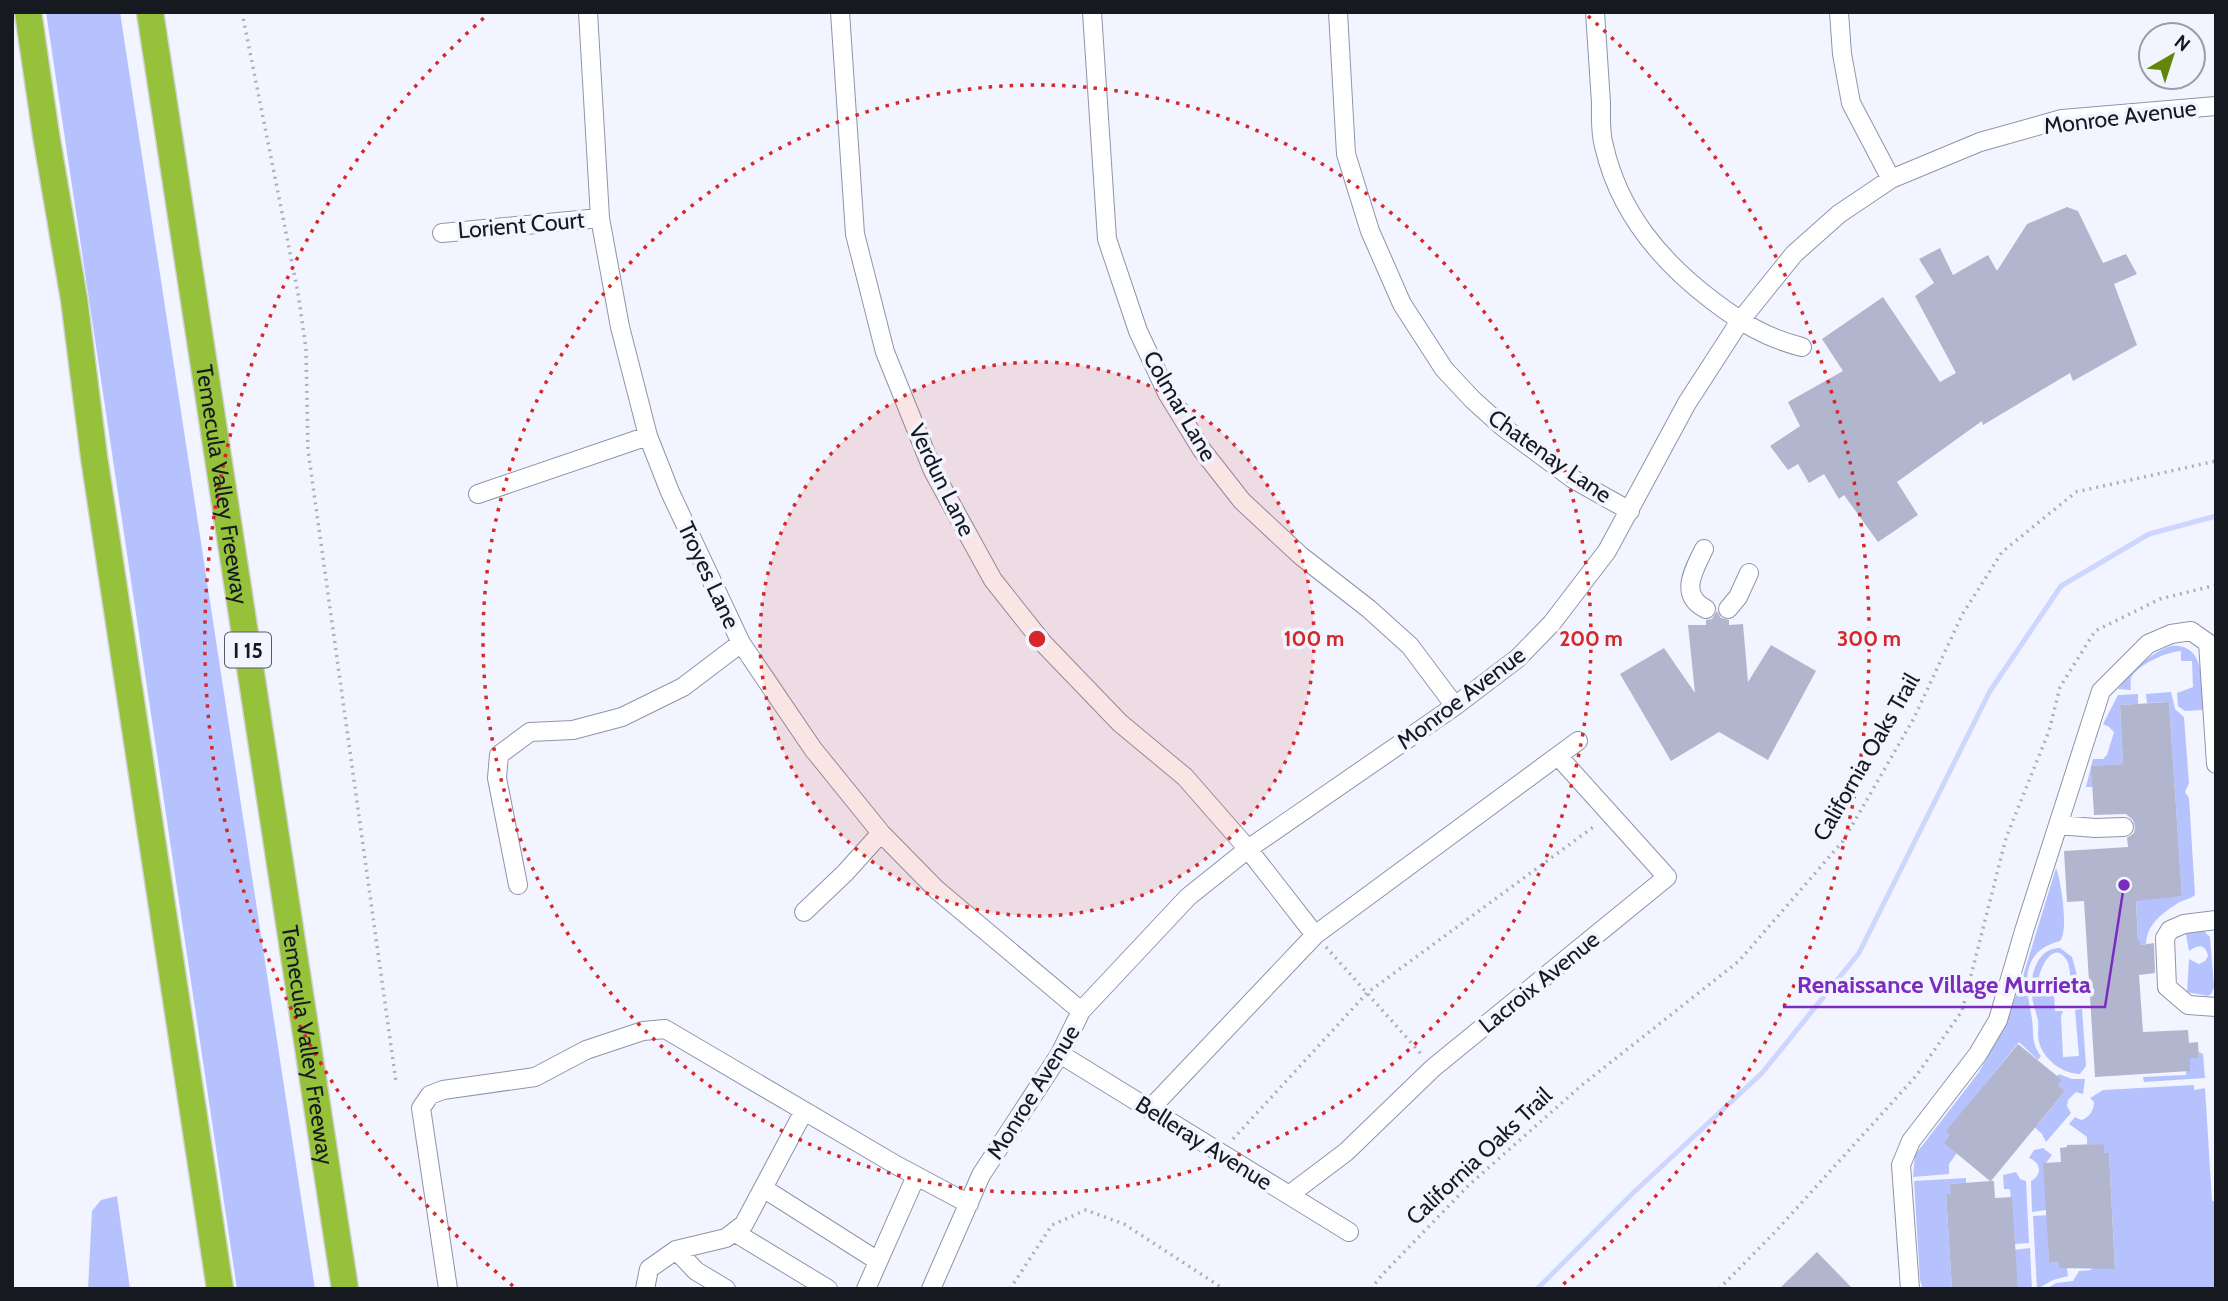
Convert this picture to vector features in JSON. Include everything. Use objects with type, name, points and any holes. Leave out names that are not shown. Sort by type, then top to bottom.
[{"type":"highway","points":[[28,12],[74,299],[94,457],[220,1289]]},
{"type":"highway","name":"Temecula Valley Freeway","points":[[150,12],[345,1289]]},
{"type":"street","name":"Troyes Lane","points":[[589,12],[600,218],[620,327],[648,436],[670,492],[741,643],[813,749],[881,833],[937,890],[1082,1012]]},
{"type":"street","name":"Verdun Lane","points":[[840,12],[855,234],[885,352],[933,471],[993,580],[1043,643],[1120,723],[1185,777],[1248,849],[1315,935]]},
{"type":"street","name":"Colmar Lane","points":[[1092,12],[1107,239],[1138,331],[1167,393],[1202,450],[1241,501],[1301,556],[1410,646],[1455,706]]},
{"type":"street","name":"Chatenay Lane","points":[[1338,12],[1346,154],[1370,231],[1402,304],[1444,369],[1473,400],[1503,427],[1573,479],[1630,511]]},
{"type":"street","points":[[1595,12],[1603,145],[1618,190],[1638,228],[1685,279],[1740,321],[1774,340],[1802,347]]},
{"type":"street","points":[[1839,12],[1842,54],[1852,103],[1891,178]]},
{"type":"street","name":"Monroe Avenue","points":[[931,1289],[981,1175],[1060,1054],[1082,1012],[1188,897],[1248,849],[1455,706],[1518,658],[1552,622],[1608,551],[1687,403],[1740,321],[1794,254],[1839,214],[1891,178],[1980,142],[2062,119],[2216,106]]},
{"type":"street","name":"Lorient Court","points":[[442,233],[600,218]]},
{"type":"street","points":[[478,494],[648,436]]},
{"type":"street","points":[[1704,549],[1692,574],[1689,592],[1695,602],[1706,609]]},
{"type":"street","points":[[1728,609],[1738,597],[1749,573]]},
{"type":"street","points":[[1910,1289],[1901,1165],[1911,1141],[1978,1054],[1998,1020],[2101,691],[2148,644],[2171,634],[2191,631],[2208,643],[2216,764]]},
{"type":"street","points":[[518,885],[497,778],[499,755],[530,732],[573,730],[622,718],[683,687],[741,643]]},
{"type":"street","points":[[1150,1109],[1315,935],[1578,741]]},
{"type":"street","name":"Lacroix Avenue","points":[[1289,1195],[1346,1152],[1433,1068],[1667,877],[1558,756]]},
{"type":"street","points":[[2058,825],[2124,827]]},
{"type":"street","points":[[804,912],[845,873],[881,833]]},
{"type":"street","points":[[2216,920],[2184,924],[2170,930],[2165,938],[2167,987],[2188,1005],[2216,1007]]},
{"type":"street","points":[[448,1289],[421,1108],[430,1095],[443,1090],[535,1077],[586,1050],[643,1031],[665,1029],[916,1176],[969,1204]]},
{"type":"street","name":"Belleray Avenue","points":[[1060,1054],[1349,1233]]},
{"type":"street","points":[[645,1289],[649,1269],[676,1250],[726,1238],[744,1224],[804,1111]]},
{"type":"street","points":[[866,1289],[916,1176]]},
{"type":"street","points":[[763,1188],[878,1261]]},
{"type":"street","points":[[734,1232],[828,1289]]},
{"type":"street","points":[[676,1250],[696,1271],[726,1289]]},
{"type":"path","points":[[242,12],[298,293],[306,349],[308,450],[396,1082]]},
{"type":"path","name":"California Oaks Trail","points":[[1371,1289],[1469,1185],[1582,1085],[1739,961],[1843,841],[1914,718],[1962,615],[2003,552],[2076,492],[2216,461]]},
{"type":"path","points":[[1719,1289],[1776,1231],[1916,1076],[1962,1011],[2006,838],[2049,732],[2060,687],[2095,631],[2160,599],[2216,585]]},
{"type":"path","points":[[1220,1153],[1367,993],[1611,814]]},
{"type":"path","points":[[1315,935],[1433,1068]]},
{"type":"path","points":[[1010,1289],[1052,1226],[1086,1210],[1124,1224],[1224,1289]]},
{"type":"shaded area","points":[[46,12],[120,12],[315,1289],[237,1289]]},
{"type":"shaded area","points":[[2171,646],[2191,651],[2196,658],[2202,677],[2202,710],[2185,711],[2178,706],[2177,693],[2193,687],[2192,661],[2181,661],[2181,651],[2161,656],[2140,668],[2131,678],[2131,690],[2118,689],[2148,658]]},
{"type":"shaded area","points":[[2171,692],[2175,709],[2184,717],[2189,783],[2185,792],[2189,798],[2195,895],[2177,903],[2159,917],[2149,931],[2146,944],[2141,945],[2138,942],[2136,898],[2182,896],[2169,702],[2147,703],[2146,694]]},
{"type":"shaded area","points":[[2138,694],[2138,704],[2120,705],[2123,764],[2092,766],[2093,787],[2086,787],[2093,759],[2103,759],[2107,755],[2114,732],[2103,724],[2118,695]]},
{"type":"shaded area","points":[[2056,868],[2063,905],[2063,935],[2060,941],[2037,953],[2031,962],[2027,983],[2034,1038],[2041,1056],[2038,1060],[2019,1042],[1947,1131],[1957,1153],[1949,1164],[1949,1174],[1913,1177],[1915,1155],[1979,1072],[2005,1026]]},
{"type":"shaded area","points":[[2185,929],[2204,931],[2210,937],[2214,987],[2208,996],[2187,992],[2189,959],[2199,964],[2208,956],[2203,947],[2189,951]]},
{"type":"shaded area","points":[[2060,948],[2072,957],[2081,990],[2067,991],[2066,986],[2071,982],[2068,964],[2061,954],[2056,953],[2047,959],[2038,982],[2042,987],[2063,986],[2063,992],[2054,993],[2055,1011],[2063,1011],[2063,1057],[2079,1056],[2075,1010],[2082,1009],[2086,1066],[2080,1074],[2055,1064],[2045,1054],[2038,1039],[2032,978],[2041,957],[2052,949]]},
{"type":"shaded area","points":[[2199,1052],[2203,1054],[2205,1078],[2144,1082],[2143,1077],[2186,1075],[2186,1071],[2190,1071],[2190,1058],[2199,1058]]},
{"type":"shaded area","points":[[2059,1074],[2072,1079],[2085,1079],[2083,1094],[2076,1092],[2068,1100],[2067,1106],[2071,1113],[2046,1142],[2033,1126],[2039,1123],[2065,1091],[2058,1085],[2062,1080],[2057,1076]]},
{"type":"shaded area","points":[[2194,1085],[2194,1090],[2205,1088],[2212,1201],[2216,1201],[2216,1289],[2046,1289],[2056,1283],[2073,1281],[2079,1271],[2115,1268],[2109,1153],[2104,1153],[2103,1144],[2087,1145],[2087,1137],[2069,1124],[2075,1117],[2081,1120],[2089,1116],[2094,1105],[2090,1098],[2103,1090]]},
{"type":"shaded area","points":[[2043,1148],[2052,1155],[2046,1163],[2046,1210],[2032,1212],[2031,1181],[2037,1176],[2039,1169],[2029,1158],[2034,1150]]},
{"type":"shaded area","points":[[2016,1172],[2020,1179],[2026,1181],[2029,1243],[2015,1244],[2010,1189],[2004,1189],[2003,1175]]},
{"type":"shaded area","points":[[1966,1178],[1966,1183],[1951,1184],[1951,1194],[1946,1194],[1952,1289],[1923,1289],[1920,1280],[1914,1181]]},
{"type":"shaded area","points":[[117,1196],[130,1289],[88,1289],[92,1211],[101,1200]]},
{"type":"shaded area","points":[[2049,1215],[2049,1263],[2058,1262],[2059,1268],[2067,1268],[2068,1276],[2053,1280],[2037,1289],[2033,1216]]},
{"type":"shaded area","points":[[2030,1248],[2032,1289],[2018,1289],[2013,1250]]},
{"type":"building","points":[[2067,207],[2078,211],[2103,263],[2126,254],[2137,274],[2114,284],[2137,345],[2073,381],[2070,373],[1983,425],[1982,421],[1897,482],[1918,515],[1878,542],[1844,495],[1839,499],[1824,474],[1809,483],[1798,464],[1788,470],[1770,446],[1800,426],[1788,402],[1843,371],[1822,339],[1883,297],[1940,382],[1956,373],[1915,296],[1934,283],[1919,259],[1940,248],[1953,275],[1988,255],[1997,271],[2027,224]]},
{"type":"building","points":[[1717,611],[1721,618],[1729,620],[1729,625],[1743,624],[1748,682],[1771,645],[1816,671],[1768,760],[1719,732],[1671,761],[1620,674],[1664,648],[1695,693],[1688,625],[1706,625],[1706,620],[1712,619]]},
{"type":"building","points":[[2169,702],[2182,896],[2136,901],[2138,942],[2140,941],[2141,945],[2154,943],[2155,973],[2139,975],[2143,1032],[2188,1030],[2189,1043],[2198,1042],[2199,1058],[2190,1058],[2190,1071],[2095,1077],[2084,901],[2067,902],[2064,851],[2128,847],[2127,838],[2134,833],[2133,820],[2126,814],[2094,815],[2091,766],[2123,764],[2120,705]]},
{"type":"building","points":[[2018,1044],[2062,1080],[2058,1085],[2065,1091],[1991,1181],[1994,1181],[1995,1198],[2012,1197],[2018,1289],[1952,1289],[1946,1194],[1951,1194],[1950,1184],[1990,1181],[1944,1143],[1950,1135],[1946,1131]]},
{"type":"building","points":[[2104,1144],[2104,1153],[2109,1153],[2115,1269],[2059,1268],[2058,1262],[2049,1263],[2043,1163],[2061,1162],[2060,1148],[2067,1145]]},
{"type":"building","points":[[1817,1252],[1853,1289],[1779,1289]]},
{"type":"waterway","points":[[1537,1289],[1632,1194],[1762,1073],[1859,953],[1990,691],[2061,586],[2149,534],[2216,516]]},
{"type":"place","name":"Renaissance Village Murrieta","points":[[2124,885]]}]
